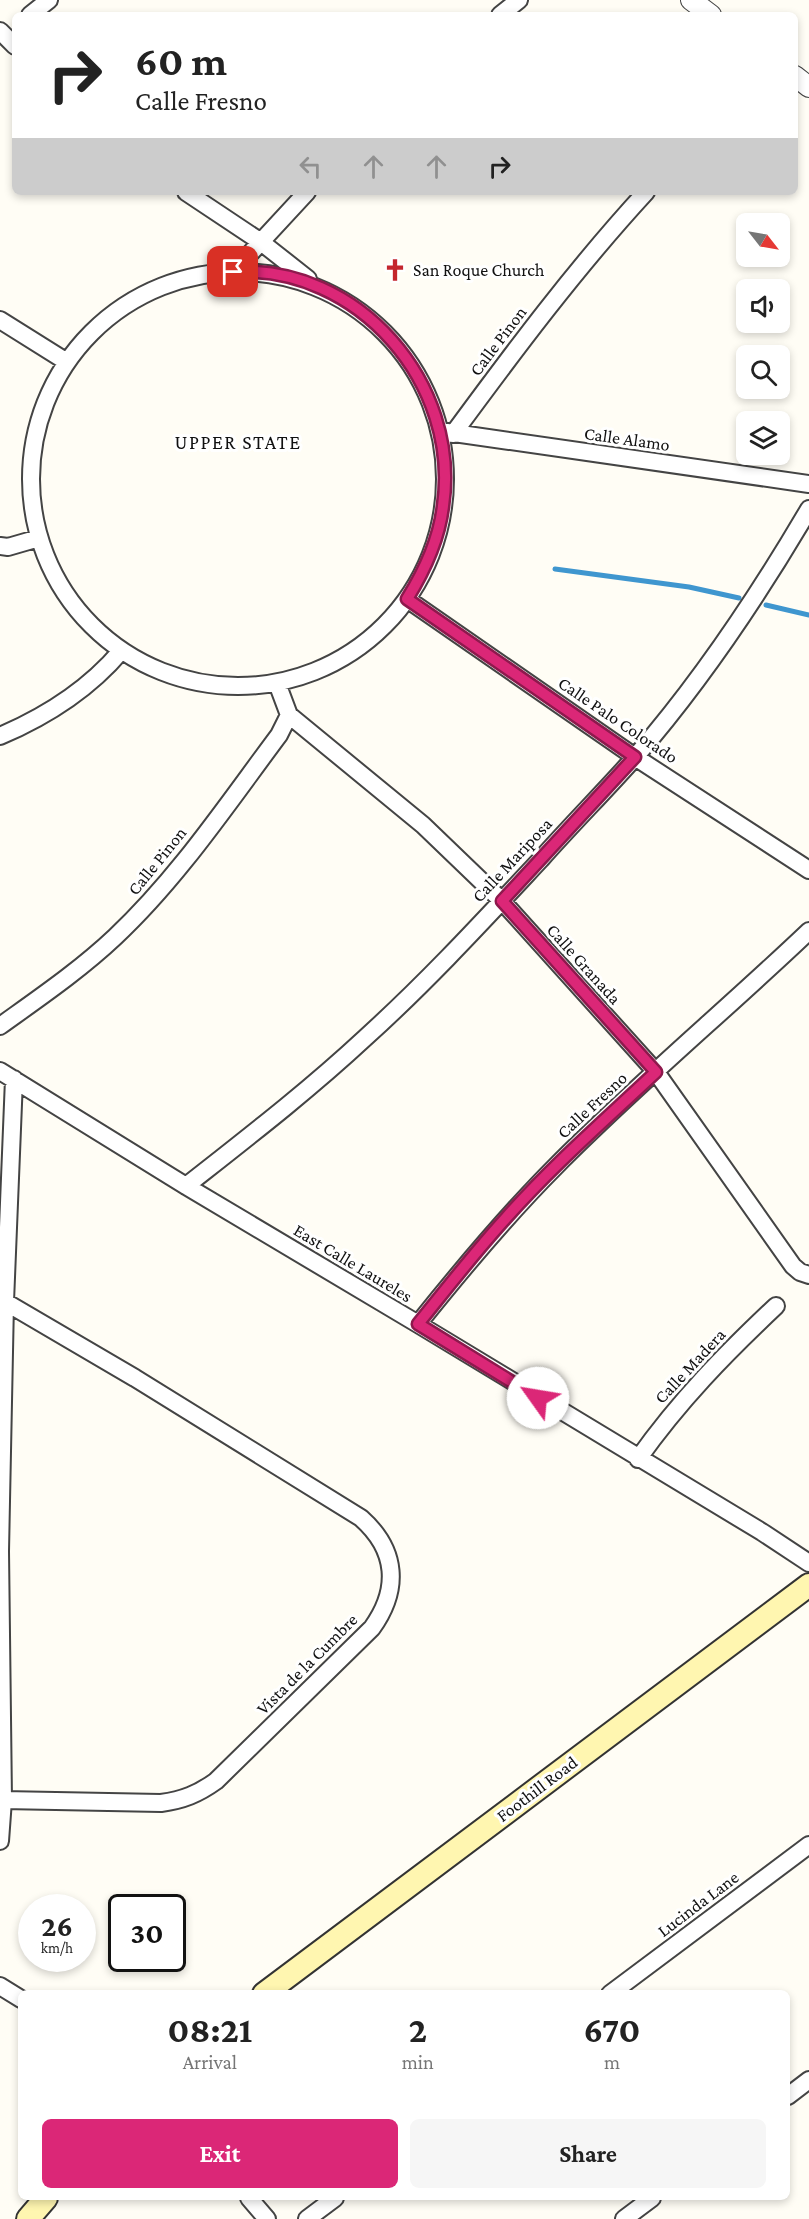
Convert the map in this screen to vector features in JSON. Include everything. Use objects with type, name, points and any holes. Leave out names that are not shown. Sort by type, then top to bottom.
[{"type":"main road","name":"Foothill Road","points":[[269,1990],[809,1585]]},
{"type":"main road","points":[[28,2219],[44,2200]]},
{"type":"street","points":[[34,12],[49,0]]},
{"type":"street","points":[[504,12],[519,0]]},
{"type":"street","points":[[691,0],[707,12]]},
{"type":"street","points":[[190,195],[261,242],[318,287]]},
{"type":"street","points":[[233,272],[304,195]]},
{"type":"street","name":"Calle Pinon","points":[[446,433],[582,266],[643,195]]},
{"type":"street","points":[[233,272],[268,273],[318,287],[343,300],[366,315],[393,341],[420,379],[446,433],[444,506],[431,555],[407,599],[378,632],[350,653],[327,666],[278,683],[237,687],[196,683],[156,671],[121,651],[102,636],[70,602],[57,582],[39,538],[30,486],[35,434],[53,385],[83,342],[121,308],[144,294],[192,276],[233,272]]},
{"type":"street","points":[[0,320],[67,362]]},
{"type":"street","name":"Calle Alamo","points":[[446,433],[809,484]]},
{"type":"street","name":"Calle Mariposa","points":[[186,1186],[310,1088],[366,1038],[502,901],[635,757],[691,689],[742,618],[809,509]]},
{"type":"street","points":[[0,546],[8,547],[39,538]]},
{"type":"street","name":"Calle Palo Colorado","points":[[407,599],[635,757],[809,870]]},
{"type":"street","points":[[0,736],[58,707],[81,690],[121,651]]},
{"type":"street","points":[[278,683],[289,715]]},
{"type":"street","name":"Calle Pinon","points":[[0,1026],[76,971],[144,908],[217,818],[279,735],[289,715]]},
{"type":"street","name":"Calle Granada","points":[[289,715],[423,825],[502,901],[656,1072],[793,1266],[809,1275]]},
{"type":"street","name":"Calle Fresno","points":[[418,1324],[459,1272],[556,1165],[809,931]]},
{"type":"street","points":[[0,1841],[3,1800],[0,1551],[2,1301],[7,1075]]},
{"type":"street","name":"East Calle Laureles","points":[[7,1075],[186,1186],[762,1532],[809,1563]]},
{"type":"street","name":"Vista de la Cumbre","points":[[2,1301],[135,1378],[361,1518],[373,1528],[388,1555],[391,1586],[388,1601],[372,1628],[216,1781],[195,1796],[161,1803],[3,1800]]},
{"type":"street","name":"Calle Madera","points":[[639,1459],[665,1421],[696,1385],[776,1306]]},
{"type":"street","name":"Lucinda Lane","points":[[615,1990],[809,1845]]},
{"type":"street","points":[[0,1986],[18,1997]]},
{"type":"street","points":[[790,2094],[809,2080]]},
{"type":"street","points":[[251,2200],[267,2219]]},
{"type":"street","points":[[307,2219],[332,2200]]},
{"type":"street","points":[[624,2219],[649,2200]]},
{"type":"waterway","points":[[555,569],[689,587],[739,598]]},
{"type":"waterway","points":[[766,605],[809,615]]},
{"type":"place","name":"San Roque Church","points":[[395,270]]},
{"type":"district","name":"UPPER STATE","points":[[238,442]]},
{"type":"route","points":[[233,272],[268,273],[318,287],[366,315],[405,355],[432,404],[440,431],[445,481],[444,506],[439,531],[431,555],[407,599],[635,757],[502,901],[656,1072],[556,1165],[459,1272],[418,1324],[538,1398]]}]
